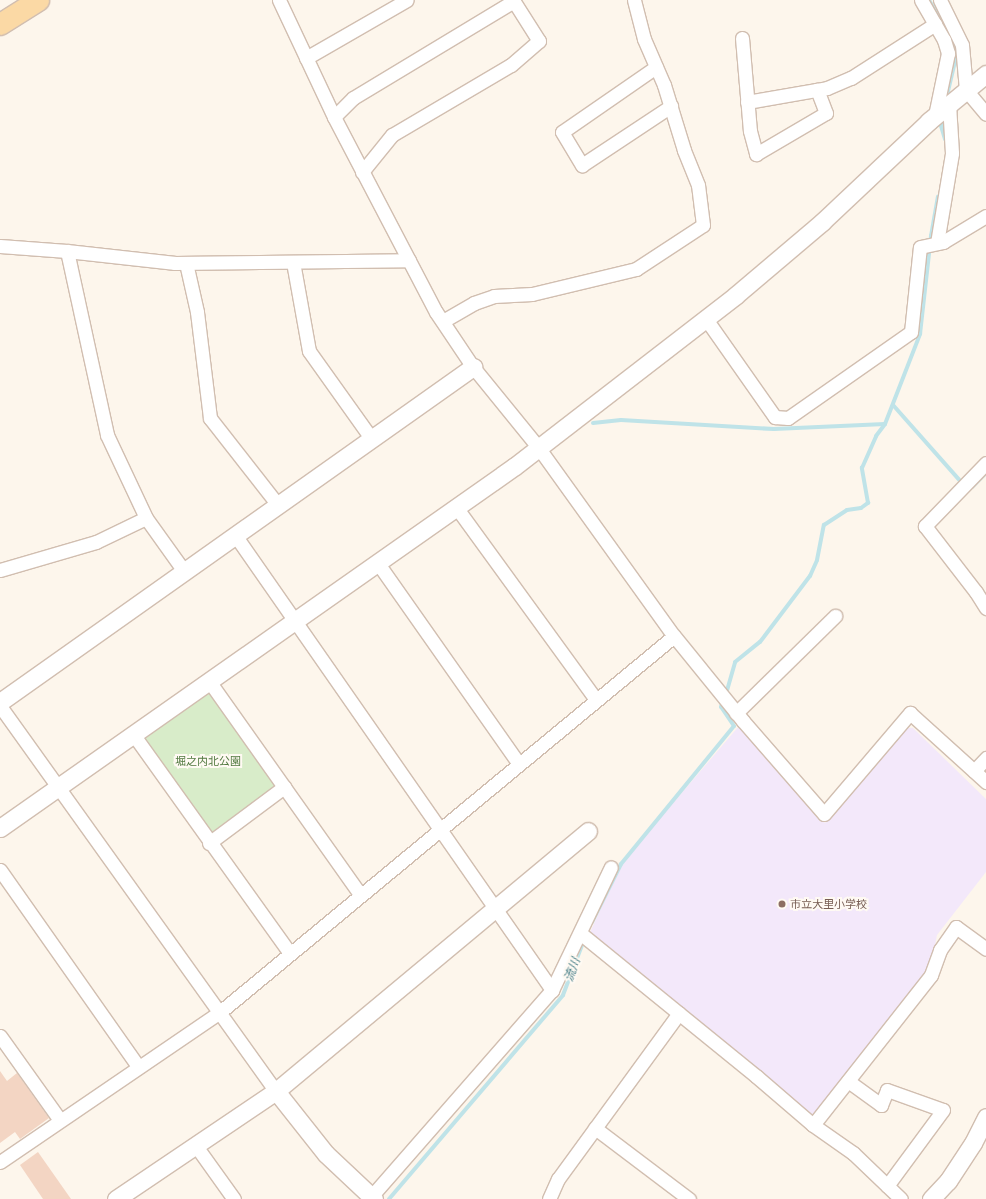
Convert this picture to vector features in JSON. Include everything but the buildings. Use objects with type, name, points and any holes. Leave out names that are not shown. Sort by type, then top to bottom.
[{"type":"main road","points":[[0,24],[38,0]]},
{"type":"street","points":[[279,0],[334,117],[442,321],[473,367],[538,448],[674,636],[730,705],[824,814],[910,713],[986,782]]},
{"type":"street","points":[[306,58],[407,0]]},
{"type":"street","points":[[334,117],[353,98],[514,0],[539,41],[512,66],[392,135],[362,172]]},
{"type":"street","points":[[442,321],[474,303],[494,296],[532,294],[636,269],[704,226],[698,185],[684,150],[656,67],[644,39],[634,0]]},
{"type":"street","points":[[921,0],[936,24],[948,53],[942,110],[952,153],[937,243]]},
{"type":"street","points":[[940,0],[962,45],[966,90],[986,114]]},
{"type":"street","points":[[747,102],[817,90],[851,78],[936,24]]},
{"type":"street","points":[[742,38],[747,102],[756,154],[826,113],[817,90]]},
{"type":"street","points":[[656,67],[562,132],[582,165],[670,106]]},
{"type":"street","points":[[0,828],[538,448],[706,319],[822,222],[942,110],[986,74]]},
{"type":"street","points":[[706,319],[775,417],[788,418],[911,332],[920,247],[937,243],[986,216]]},
{"type":"street","points":[[0,246],[67,250],[186,263],[409,260]]},
{"type":"street","points":[[67,250],[107,435],[146,518],[184,571]]},
{"type":"street","points":[[293,262],[309,351],[371,438]]},
{"type":"street","points":[[186,263],[197,312],[210,418],[278,505]]},
{"type":"street","points":[[0,702],[473,367]]},
{"type":"street","points":[[986,463],[925,526],[986,608]]},
{"type":"street","points":[[456,506],[596,700]]},
{"type":"street","points":[[0,570],[96,542],[146,518]]},
{"type":"street","points":[[235,535],[552,990]]},
{"type":"street","points":[[377,562],[519,764]]},
{"type":"street","points":[[730,705],[835,616]]},
{"type":"street","points":[[0,1162],[138,1066],[220,1012],[360,894],[674,636]]},
{"type":"street","points":[[209,681],[360,894]]},
{"type":"street","points":[[0,706],[276,1091],[326,1154],[371,1198],[552,990],[582,935],[611,867]]},
{"type":"street","points":[[133,734],[209,843],[290,953]]},
{"type":"street","points":[[974,771],[986,758]]},
{"type":"street","points":[[209,843],[284,787]]},
{"type":"street","points":[[118,1199],[276,1091],[588,831]]},
{"type":"street","points":[[0,870],[138,1066]]},
{"type":"street","points":[[813,1125],[931,975],[940,950],[956,927],[986,949]]},
{"type":"street","points":[[582,935],[679,1013],[813,1125],[853,1153],[901,1199]]},
{"type":"street","points":[[549,1199],[558,1179],[679,1013]]},
{"type":"street","points":[[0,1036],[60,1120]]},
{"type":"street","points":[[848,1081],[881,1105],[887,1090],[943,1110],[887,1186]]},
{"type":"street","points":[[931,1199],[948,1181],[973,1143],[986,1117]]},
{"type":"street","points":[[596,1128],[682,1197]]},
{"type":"street","points":[[196,1146],[234,1199]]},
{"type":"shaded area","name":"市立大里小学校","points":[[739,726],[825,823],[905,728],[913,728],[986,799],[986,872],[937,935],[931,966],[812,1116],[587,939],[621,864]]},
{"type":"green space","name":"堀之内北公園","points":[[209,681],[284,787],[207,841],[133,734]]},
{"type":"waterway","points":[[929,0],[953,44],[956,57],[946,100]]},
{"type":"waterway","points":[[943,117],[941,126],[945,139]]},
{"type":"waterway","points":[[593,423],[621,420],[774,429],[885,424],[920,334],[931,236],[938,197]]},
{"type":"waterway","points":[[893,405],[963,484]]},
{"type":"waterway","points":[[726,694],[735,662],[760,642],[810,576],[817,560],[824,525],[847,510],[861,508],[868,503],[862,468],[876,436],[885,424]]},
{"type":"waterway","name":"流川","points":[[972,487],[986,473]]},
{"type":"waterway","name":"流川","points":[[592,922],[621,864],[734,726],[721,707],[723,700]]},
{"type":"waterway","name":"流川","points":[[389,1199],[563,995],[584,940]]},
{"type":"place","name":"市立大里小学校","points":[[782,904]]}]
